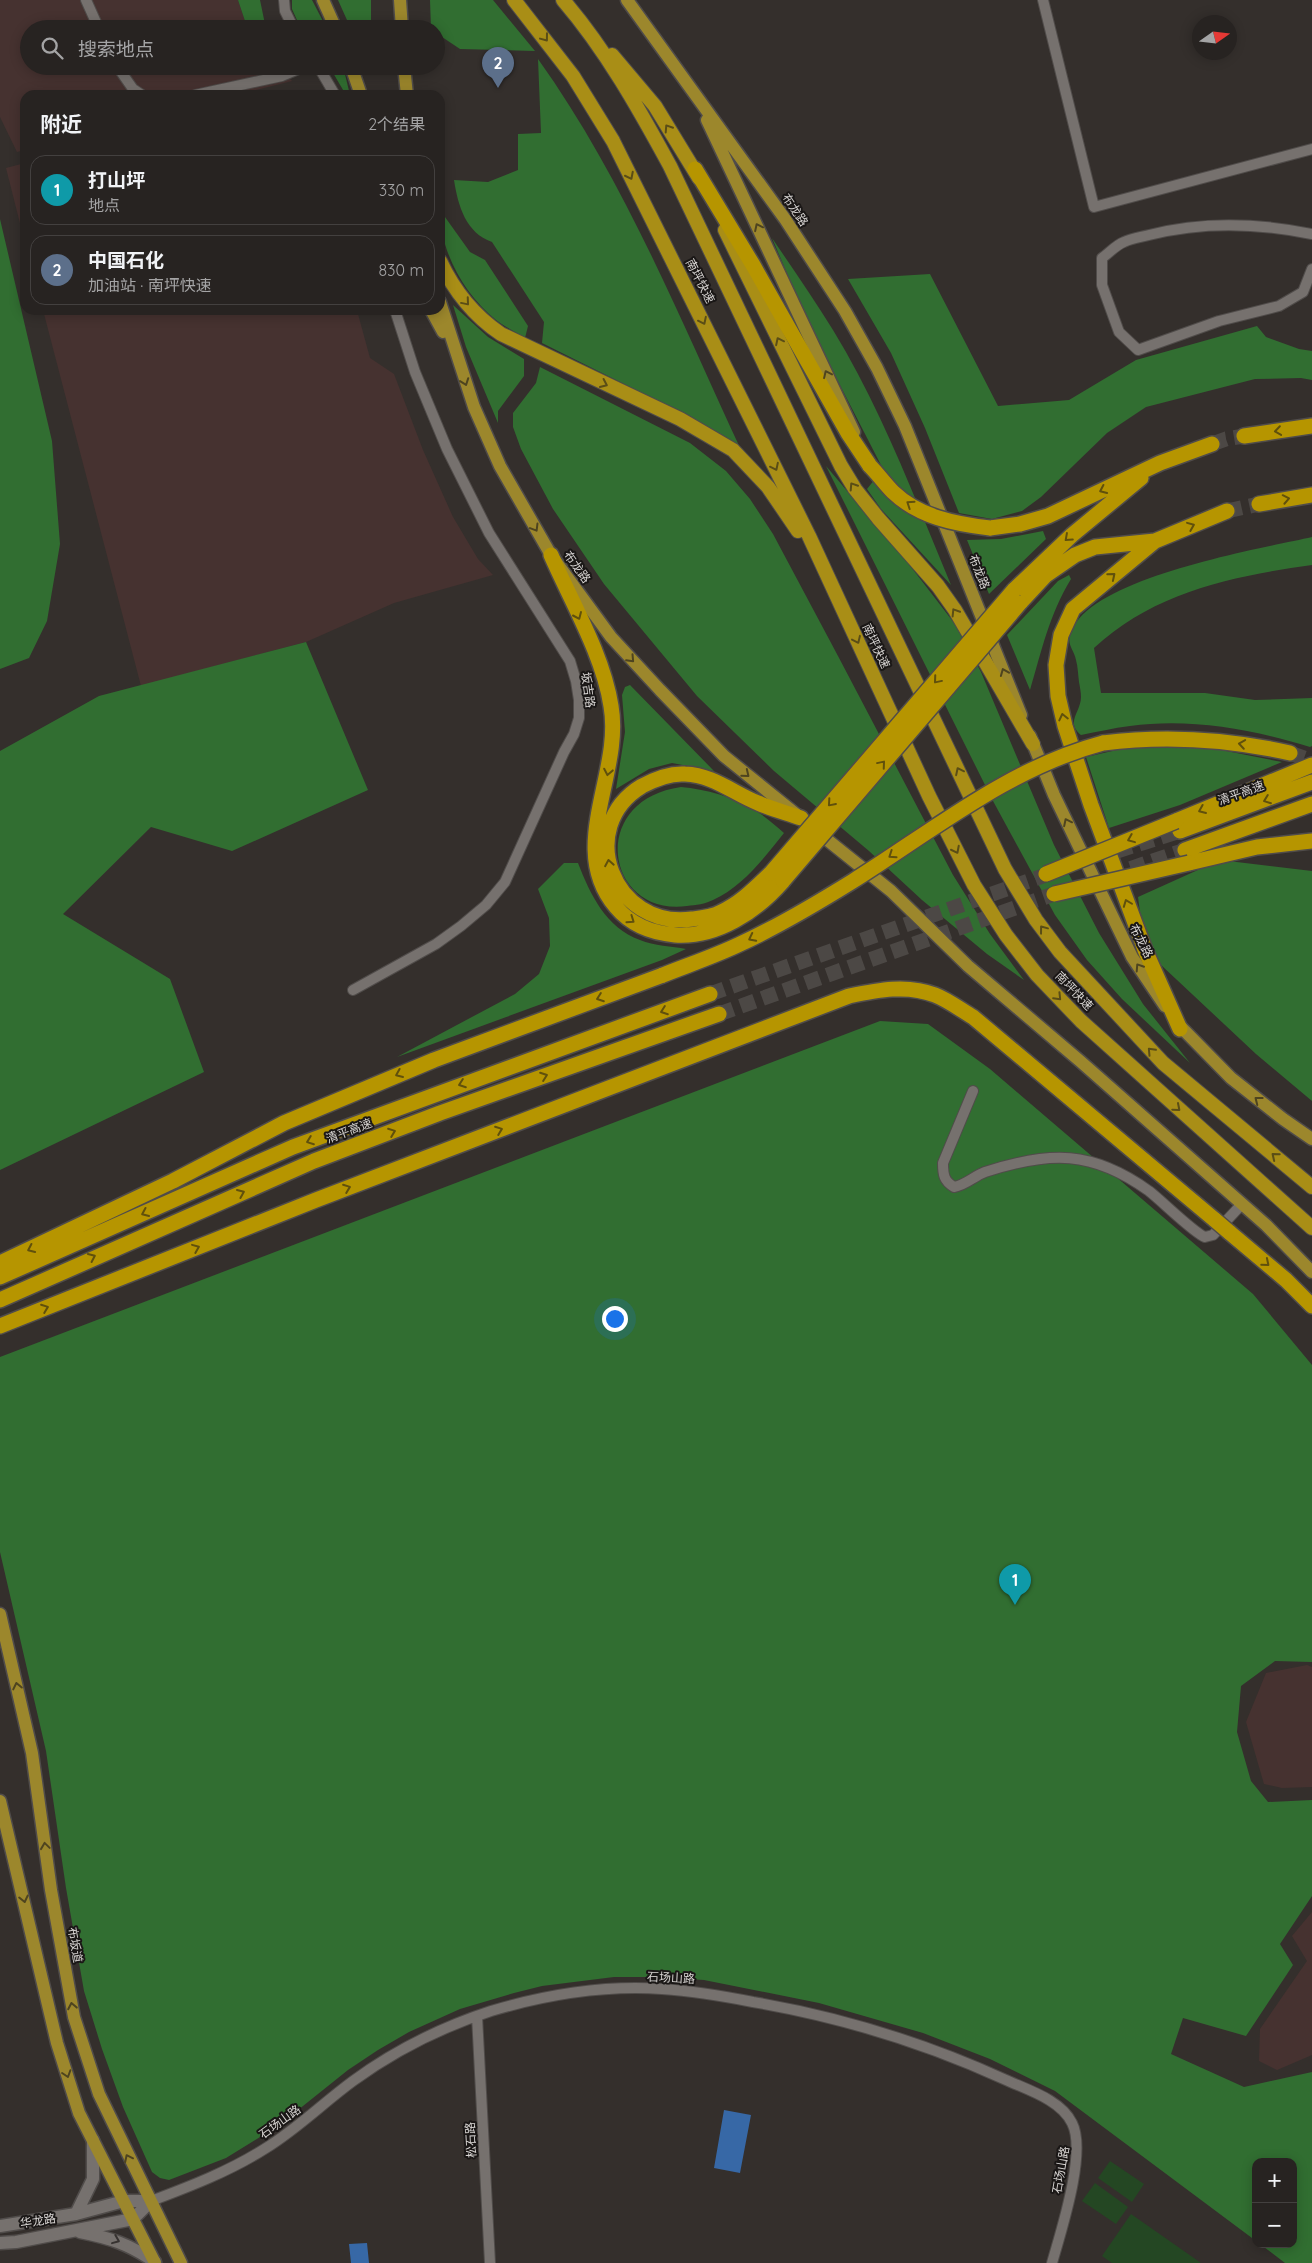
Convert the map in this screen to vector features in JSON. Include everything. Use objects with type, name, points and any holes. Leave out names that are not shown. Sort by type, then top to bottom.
[{"type":"highway","name":"南坪快速","points":[[514,0],[573,76],[612,141],[837,596],[929,796],[974,885],[1006,936],[1037,976],[1081,1021],[1312,1228]]},
{"type":"highway","name":"南坪快速","points":[[567,5],[624,86],[670,166],[1006,869],[1036,920],[1060,952],[1163,1063],[1312,1187]]},
{"type":"highway","points":[[567,5],[655,106],[695,168],[753,265],[848,433],[870,466],[893,492],[914,508],[937,518],[965,525],[990,528],[1020,524],[1048,516],[1160,463],[1212,444]]},
{"type":"highway","points":[[695,168],[841,466],[872,511],[938,586],[1033,744]]},
{"type":"highway","points":[[445,272],[466,302],[485,323],[501,334],[680,419],[733,450],[768,487],[817,560],[837,596]]},
{"type":"highway","points":[[1244,436],[1312,426]]},
{"type":"highway","points":[[801,818],[756,803],[731,788],[702,775],[683,773],[652,781],[632,793],[617,812],[609,831],[607,854],[610,874],[630,901],[655,917],[684,920],[720,913],[777,877],[1017,596],[1072,535],[1160,463]]},
{"type":"highway","points":[[1259,504],[1312,495]]},
{"type":"highway","points":[[1017,596],[1075,555],[1095,547],[1155,541],[1228,511]]},
{"type":"highway","points":[[1155,541],[1073,609],[1062,635],[1057,673],[1058,696],[1065,726],[1091,805],[1145,950],[1180,1029]]},
{"type":"highway","points":[[551,555],[603,672],[612,708],[612,751],[594,844],[600,879],[609,899],[619,911],[640,926],[665,934],[695,934],[724,926],[750,912],[768,898],[777,877]]},
{"type":"highway","points":[[0,1263],[173,1181],[284,1123],[434,1060],[663,975],[739,944],[799,914],[853,881],[979,798],[1021,774],[1078,750],[1103,743],[1130,740],[1198,739],[1230,742],[1290,753]]},
{"type":"highway","points":[[1046,874],[1178,826],[1312,765]]},
{"type":"highway","name":"清平高速","points":[[1178,826],[1312,782]]},
{"type":"highway","points":[[1187,857],[1312,804]]},
{"type":"highway","points":[[1054,894],[1187,857],[1312,841]]},
{"type":"highway","points":[[0,1326],[326,1196],[849,996],[881,990],[905,989],[936,995],[973,1016],[1286,1280],[1312,1306]]},
{"type":"highway","name":"清平高速","points":[[0,1278],[293,1147],[710,994]]},
{"type":"highway","name":"清平高速","points":[[0,1300],[314,1161],[440,1113],[719,1014]]},
{"type":"main road","points":[[323,0],[332,20]]},
{"type":"main road","points":[[400,0],[401,20]]},
{"type":"main road","name":"布龙路","points":[[628,0],[785,219],[845,311],[877,368],[905,426],[1054,795],[1132,957],[1180,1029],[1231,1078],[1283,1119],[1312,1138]]},
{"type":"main road","points":[[354,75],[359,90]]},
{"type":"main road","points":[[405,75],[406,90]]},
{"type":"main road","points":[[686,80],[786,285],[870,466]]},
{"type":"main road","points":[[434,315],[457,360]]},
{"type":"main road","name":"布龙路","points":[[444,315],[474,407],[500,466],[551,555],[611,637],[724,756],[891,891],[968,966],[1080,1061],[1266,1225],[1312,1272]]},
{"type":"main road","name":"布坂道","points":[[0,1614],[32,1753],[52,1890],[74,2017],[98,2094],[181,2263]]},
{"type":"main road","points":[[0,1801],[57,2043],[79,2113],[155,2263]]},
{"type":"street","points":[[86,0],[95,20]]},
{"type":"street","points":[[284,0],[285,11],[290,20]]},
{"type":"street","points":[[1043,0],[1094,207],[1312,149]]},
{"type":"street","points":[[123,75],[134,90]]},
{"type":"street","points":[[218,90],[284,75]]},
{"type":"street","points":[[323,75],[332,90]]},
{"type":"street","points":[[1312,234],[1282,228],[1242,224],[1202,226],[1162,232],[1123,242],[1102,258],[1102,285],[1119,332],[1138,350],[1219,321],[1279,306],[1303,292],[1312,270]]},
{"type":"street","name":"坂吉路","points":[[353,990],[436,944],[461,926],[497,894],[514,864],[564,752],[574,734],[579,718],[576,681],[570,661],[489,533],[448,449],[415,372],[398,315]]},
{"type":"street","points":[[973,1091],[943,1163],[943,1173],[946,1182],[954,1187],[962,1186],[981,1174],[1012,1163],[1046,1157],[1075,1158],[1094,1162],[1120,1172],[1149,1191],[1205,1237],[1213,1235],[1242,1204]]},
{"type":"street","name":"石场山路","points":[[151,2201],[212,2177],[249,2158],[296,2128],[334,2096],[384,2060],[439,2031],[477,2016],[544,1998],[615,1989],[659,1988],[703,1992],[850,2023],[918,2044],[985,2070],[1062,2109],[1071,2120],[1077,2133],[1078,2148],[1052,2263]]},
{"type":"street","name":"松石路","points":[[477,2016],[490,2263]]},
{"type":"street","points":[[76,2214],[93,2179],[93,2140]]},
{"type":"street","name":"华龙路","points":[[0,2226],[76,2214],[124,2201],[151,2201]]},
{"type":"street","points":[[133,2219],[151,2201]]},
{"type":"street","name":"华龙路","points":[[0,2243],[16,2242],[133,2219]]},
{"type":"street","points":[[72,2231],[109,2237],[133,2247],[155,2263]]},
{"type":"shaded area","points":[[0,0],[238,0],[245,20],[20,20],[20,75],[287,75],[292,81],[256,90],[20,90],[20,151],[17,152],[0,117]]},
{"type":"shaded area","points":[[20,164],[20,223],[6,168]]},
{"type":"shaded area","points":[[44,315],[358,315],[370,358],[394,374],[423,450],[453,517],[478,559],[493,575],[394,603],[306,642],[141,686]]},
{"type":"shaded area","points":[[1307,1665],[1312,1667],[1312,1787],[1282,1788],[1264,1784],[1246,1722],[1266,1673]]},
{"type":"shaded area","points":[[1312,1912],[1312,2055],[1277,2070],[1259,2061],[1260,2029],[1307,1961],[1292,1936]]},
{"type":"green space","points":[[238,0],[260,0],[264,20],[245,20]]},
{"type":"green space","points":[[292,0],[312,0],[322,20],[297,20],[292,9]]},
{"type":"green space","points":[[338,0],[371,0],[371,20],[347,20]]},
{"type":"green space","points":[[430,0],[493,0],[535,51],[460,49],[445,39],[445,20],[431,20]]},
{"type":"green space","points":[[538,59],[569,105],[624,201],[673,301],[742,452],[670,407],[542,343],[544,322],[492,242],[476,232],[465,217],[458,199],[454,180],[488,182],[518,170],[518,134],[541,133]]},
{"type":"green space","points":[[334,75],[345,75],[349,90],[343,90]]},
{"type":"green space","points":[[445,217],[470,252],[485,260],[528,326],[525,338],[503,325],[484,310],[464,285],[445,244]]},
{"type":"green space","points":[[0,219],[20,304],[20,315],[22,315],[52,441],[60,544],[47,621],[29,658],[0,669]]},
{"type":"green space","points":[[772,238],[811,295],[851,360],[897,455],[951,585],[881,509],[867,489],[883,469],[808,323]]},
{"type":"green space","points":[[930,274],[998,406],[1069,400],[1136,360],[1257,326],[1266,337],[1299,349],[1312,351],[1312,380],[1301,378],[1255,379],[1146,407],[1107,433],[1041,497],[1022,511],[992,519],[959,513],[925,428],[891,353],[848,279]]},
{"type":"green space","points":[[453,305],[488,337],[524,359],[524,376],[498,411],[498,423],[466,347]]},
{"type":"green space","points":[[540,367],[690,443],[726,471],[750,499],[773,534],[953,875],[990,934],[1024,980],[987,954],[922,900],[869,851],[774,771],[697,696],[604,584],[553,509],[521,449],[513,427],[513,413],[536,383]]},
{"type":"green space","points":[[826,466],[908,563],[958,628],[981,672],[1054,845],[1099,933],[1143,1004],[1190,1063],[1122,999],[1087,960],[1055,915],[993,801]]},
{"type":"green space","points":[[1043,531],[1046,539],[989,594],[967,540],[1001,539]]},
{"type":"green space","points":[[1312,537],[1312,565],[1224,581],[1169,600],[1142,613],[1117,629],[1094,648],[1101,693],[1205,693],[1255,700],[1312,698],[1312,746],[1243,730],[1198,724],[1153,724],[1081,735],[1076,730],[1074,721],[1081,694],[1077,663],[1069,639],[1083,615],[1107,597],[1139,582],[1177,569],[1254,549]]},
{"type":"green space","points":[[1069,575],[1071,579],[1063,592],[1052,619],[1030,690],[1007,635],[1058,581]]},
{"type":"green space","points":[[306,642],[368,790],[232,851],[151,827],[63,914],[170,979],[204,1072],[0,1170],[0,751],[99,696]]},
{"type":"green space","points":[[630,685],[714,771],[672,763],[649,769],[616,789],[625,732],[622,695],[625,687]]},
{"type":"green space","points":[[1165,745],[1206,747],[1282,762],[1180,805],[1109,828],[1086,757],[1130,747]]},
{"type":"green space","points":[[681,787],[710,792],[748,806],[784,833],[752,871],[724,894],[697,905],[659,905],[638,894],[624,877],[618,856],[620,833],[631,813],[651,796]]},
{"type":"green space","points":[[1220,860],[1312,871],[1312,1101],[1256,1054],[1145,950],[1138,897]]},
{"type":"green space","points":[[564,863],[578,863],[601,909],[609,919],[628,935],[657,945],[686,949],[662,960],[397,1057],[515,994],[539,974],[550,946],[549,918],[538,889]]},
{"type":"green space","points":[[880,1021],[928,1024],[990,1069],[1253,1294],[1312,1365],[1312,1662],[1275,1661],[1241,1686],[1237,1732],[1251,1781],[1268,1802],[1312,1800],[1312,1896],[1280,1944],[1293,1965],[1246,2036],[1183,2018],[1171,2054],[1244,2087],[1312,2072],[1312,2263],[1285,2263],[1265,2248],[1297,2248],[1297,2158],[1252,2158],[1252,2238],[1055,2091],[990,2059],[923,2033],[819,2003],[704,1980],[614,1977],[542,1986],[460,2009],[409,2032],[378,2050],[348,2070],[278,2126],[226,2158],[169,2180],[160,2178],[152,2172],[123,2107],[84,1991],[66,1888],[46,1751],[0,1552],[0,1357]]},
{"type":"green space","points":[[1110,2161],[1144,2184],[1132,2202],[1098,2178]]},
{"type":"green space","points":[[1095,2183],[1128,2207],[1116,2224],[1082,2201]]},
{"type":"green space","points":[[1131,2214],[1201,2263],[1112,2263],[1102,2256]]},
{"type":"water","points":[[724,2110],[751,2115],[740,2173],[714,2168]]},
{"type":"water","points":[[367,2243],[369,2263],[351,2263],[349,2244]]},
{"type":"tunnel","points":[[1212,444],[1244,436]]},
{"type":"tunnel","points":[[1227,511],[1259,504]]},
{"type":"tunnel","points":[[1290,753],[1312,761]]},
{"type":"tunnel","points":[[1117,851],[1180,831]]},
{"type":"tunnel","points":[[1109,876],[1185,850]]},
{"type":"tunnel","points":[[710,994],[1057,871]]},
{"type":"tunnel","points":[[719,1014],[1065,890]]},
{"type":"place","name":"中国石化","points":[[498,88]]},
{"type":"place","name":"打山坪","points":[[1015,1605]]}]
